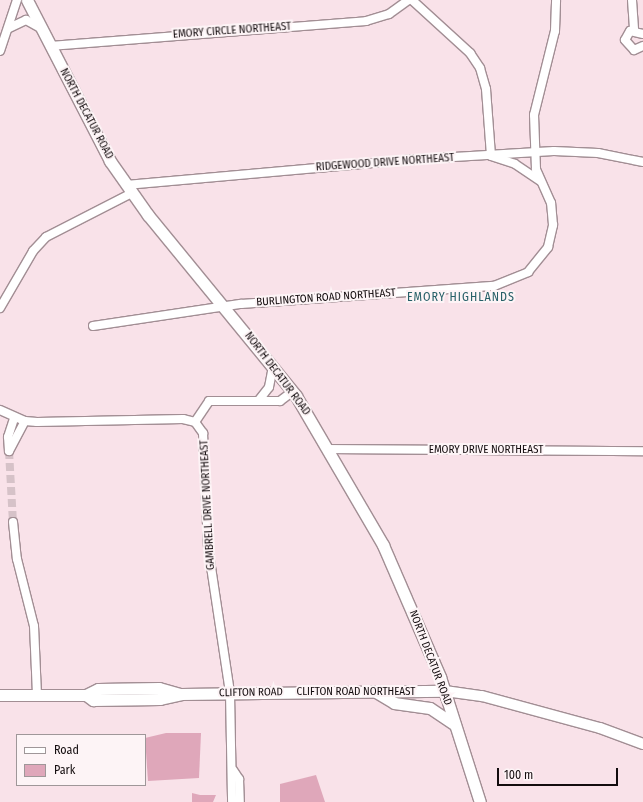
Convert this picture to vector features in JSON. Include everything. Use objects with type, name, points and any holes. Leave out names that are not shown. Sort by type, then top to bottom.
[{"type":"main road","name":"NORTH DECATUR ROAD","points":[[27,0],[50,46],[129,189],[273,366],[292,392],[329,449],[384,547],[445,691],[480,802]]},
{"type":"main road","name":"CLIFTON ROAD","points":[[37,694],[86,695],[98,689],[160,688],[181,694],[236,693]]},
{"type":"main road","points":[[341,691],[445,691]]},
{"type":"main road","name":"CLIFTON ROAD NORTHEAST","points":[[236,693],[427,691]]},
{"type":"main road","points":[[375,692],[394,703],[430,708],[456,725]]},
{"type":"main road","points":[[0,695],[37,694]]},
{"type":"street","points":[[0,51],[17,0]]},
{"type":"street","name":"EMORY CIRCLE NORTHEAST","points":[[50,46],[362,22],[389,14],[408,0]]},
{"type":"street","points":[[412,0],[470,53],[480,68],[486,94],[491,156],[515,164],[540,181]]},
{"type":"street","name":"BURLINGTON ROAD NORTHEAST","points":[[93,326],[224,307],[509,282],[534,267],[551,239],[553,211],[540,181],[536,153],[535,108],[554,31],[556,0]]},
{"type":"street","points":[[632,0],[634,30]]},
{"type":"street","points":[[8,28],[22,20],[42,29]]},
{"type":"street","points":[[634,30],[643,34]]},
{"type":"street","points":[[634,30],[626,36],[626,44],[634,50],[643,46]]},
{"type":"street","name":"RIDGEWOOD DRIVE NORTHEAST","points":[[0,308],[33,251],[46,237],[129,189],[404,160],[536,153],[598,153],[643,162]]},
{"type":"street","points":[[259,400],[270,388],[273,366]]},
{"type":"street","points":[[0,410],[25,422],[184,419],[195,422],[209,402],[259,400],[280,401],[292,392]]},
{"type":"street","points":[[14,418],[8,437],[9,451],[25,422]]},
{"type":"street","name":"GAMBRELL DRIVE NORTHEAST","points":[[195,422],[205,439],[208,547],[236,693],[233,770]]},
{"type":"street","name":"EMORY DRIVE NORTHEAST","points":[[329,449],[643,451]]},
{"type":"street","points":[[13,522],[17,559],[34,626],[37,694]]},
{"type":"street","points":[[445,691],[482,696],[600,728],[643,744]]},
{"type":"street","points":[[225,802],[233,770]]},
{"type":"street","points":[[233,770],[239,779],[240,802]]},
{"type":"street","points":[[230,780],[232,802]]},
{"type":"green space","points":[[166,733],[201,733],[199,778],[148,781],[146,738]]},
{"type":"green space","points":[[316,775],[325,802],[280,802],[280,784]]},
{"type":"green space","points":[[192,793],[200,795],[216,795],[213,802],[192,802]]},
{"type":"tunnel","points":[[9,451],[13,522]]},
{"type":"district","name":"EMORY HIGHLANDS","points":[[461,298]]}]
